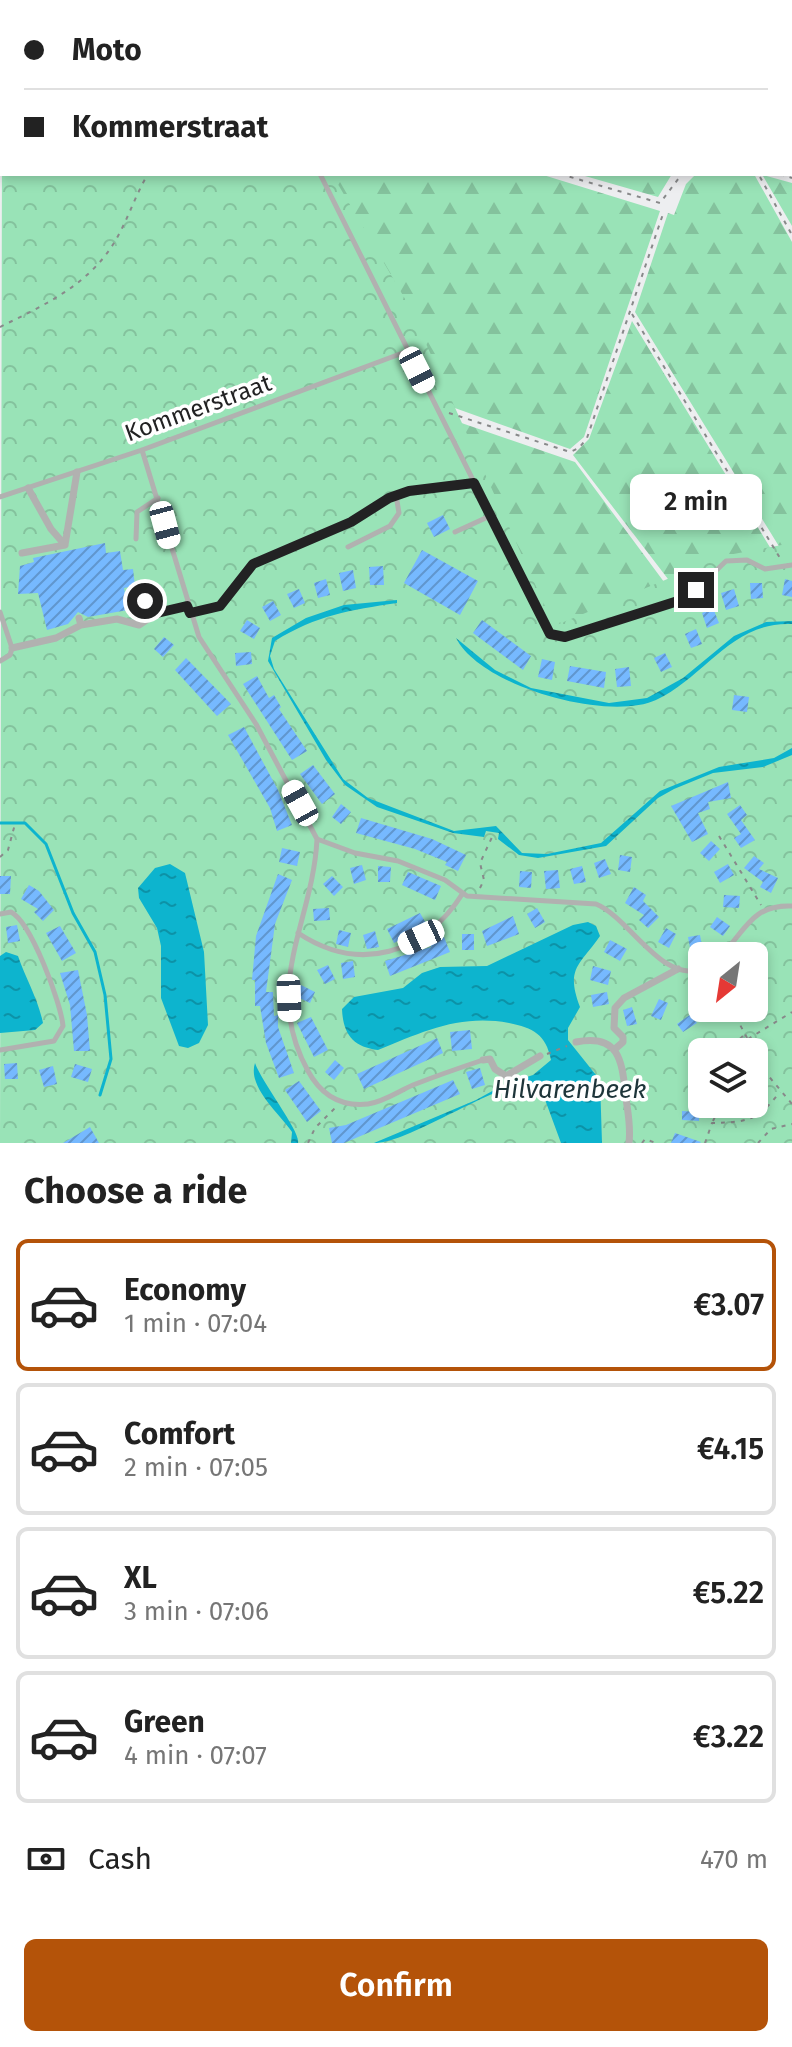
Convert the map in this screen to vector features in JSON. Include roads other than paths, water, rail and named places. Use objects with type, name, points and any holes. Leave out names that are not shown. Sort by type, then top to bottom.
[{"type":"street","points":[[65,545],[77,472]]},
{"type":"street","points":[[28,488],[51,529],[65,545]]},
{"type":"street","points":[[22,553],[65,545]]},
{"type":"street","points":[[12,648],[56,638],[80,622],[117,619],[139,625],[157,613]]},
{"type":"street","points":[[615,1049],[623,1037],[614,1028],[615,1008],[624,998],[678,969]]},
{"type":"street","points":[[576,1042],[603,1041],[615,1049],[623,1068],[631,1116],[629,1143]]},
{"type":"street","points":[[483,1060],[490,1059],[495,1069],[506,1076],[540,1056]]},
{"type":"lane","points":[[321,176],[545,627],[560,637],[687,597],[726,561],[747,560],[765,569],[792,565]]},
{"type":"lane","name":"Kommerstraat","points":[[0,497],[142,450],[408,351]]},
{"type":"lane","points":[[142,450],[189,610],[207,652],[256,724],[317,839],[315,881],[289,970],[293,1032],[313,1080],[340,1102],[379,1102],[483,1060]]},
{"type":"lane","points":[[143,587],[145,601],[157,613],[220,606],[253,564],[351,522],[396,495],[474,483]]},
{"type":"lane","points":[[348,547],[390,526],[399,513],[396,495]]},
{"type":"lane","points":[[136,539],[137,512],[158,498]]},
{"type":"lane","points":[[455,532],[490,516]]},
{"type":"lane","points":[[0,612],[12,648],[10,655],[0,661]]},
{"type":"lane","points":[[317,839],[355,853],[398,861],[445,880],[463,893],[476,897],[596,904],[614,914],[651,952],[688,972]]},
{"type":"lane","points":[[298,933],[330,950],[356,956],[374,954],[421,937],[449,915],[463,893]]},
{"type":"lane","points":[[731,942],[747,921],[764,909],[792,906]]},
{"type":"lane","points":[[0,914],[11,912],[22,920],[50,982],[63,1026],[54,1041],[0,1050]]},
{"type":"water","points":[[397,600],[397,603],[349,611],[305,625],[275,641],[270,656],[274,669],[343,779],[368,798],[454,831],[496,826],[522,853],[547,854],[601,843],[660,791],[719,767],[774,758],[792,748],[792,755],[763,767],[713,773],[674,789],[658,798],[606,846],[538,858],[519,855],[498,839],[499,833],[486,831],[484,837],[453,833],[377,807],[345,785],[326,760],[268,661],[272,638],[306,618],[344,605]]},
{"type":"water","points":[[792,621],[792,624],[771,625],[752,631],[673,690],[656,700],[635,706],[578,703],[518,685],[470,656],[456,638],[495,670],[531,688],[609,703],[647,698],[683,678],[734,636],[766,622]]},
{"type":"water","points":[[170,864],[185,873],[204,952],[208,1025],[199,1043],[188,1048],[179,1046],[161,998],[161,946],[157,928],[139,898],[138,888],[155,868]]},
{"type":"water","name":"Hilvarenbeek","points":[[588,922],[596,926],[600,936],[574,975],[580,1007],[568,1028],[568,1040],[600,1080],[602,1143],[561,1143],[540,1086],[527,1084],[486,1097],[413,1132],[374,1143],[476,1100],[505,1084],[533,1075],[551,1060],[549,1051],[542,1038],[532,1030],[491,1021],[442,1026],[378,1050],[362,1046],[351,1038],[342,1009],[354,997],[403,988],[422,973],[440,967],[487,966],[573,925]]},
{"type":"water","points":[[6,952],[18,956],[38,1006],[43,1023],[35,1030],[0,1033],[0,956]]},
{"type":"water","points":[[255,1063],[294,1129],[298,1143],[291,1143],[292,1132],[260,1091],[254,1072]]},
{"type":"waterway","points":[[0,823],[25,823],[46,844],[73,913],[95,952],[105,995],[111,1059],[100,1095]]}]
